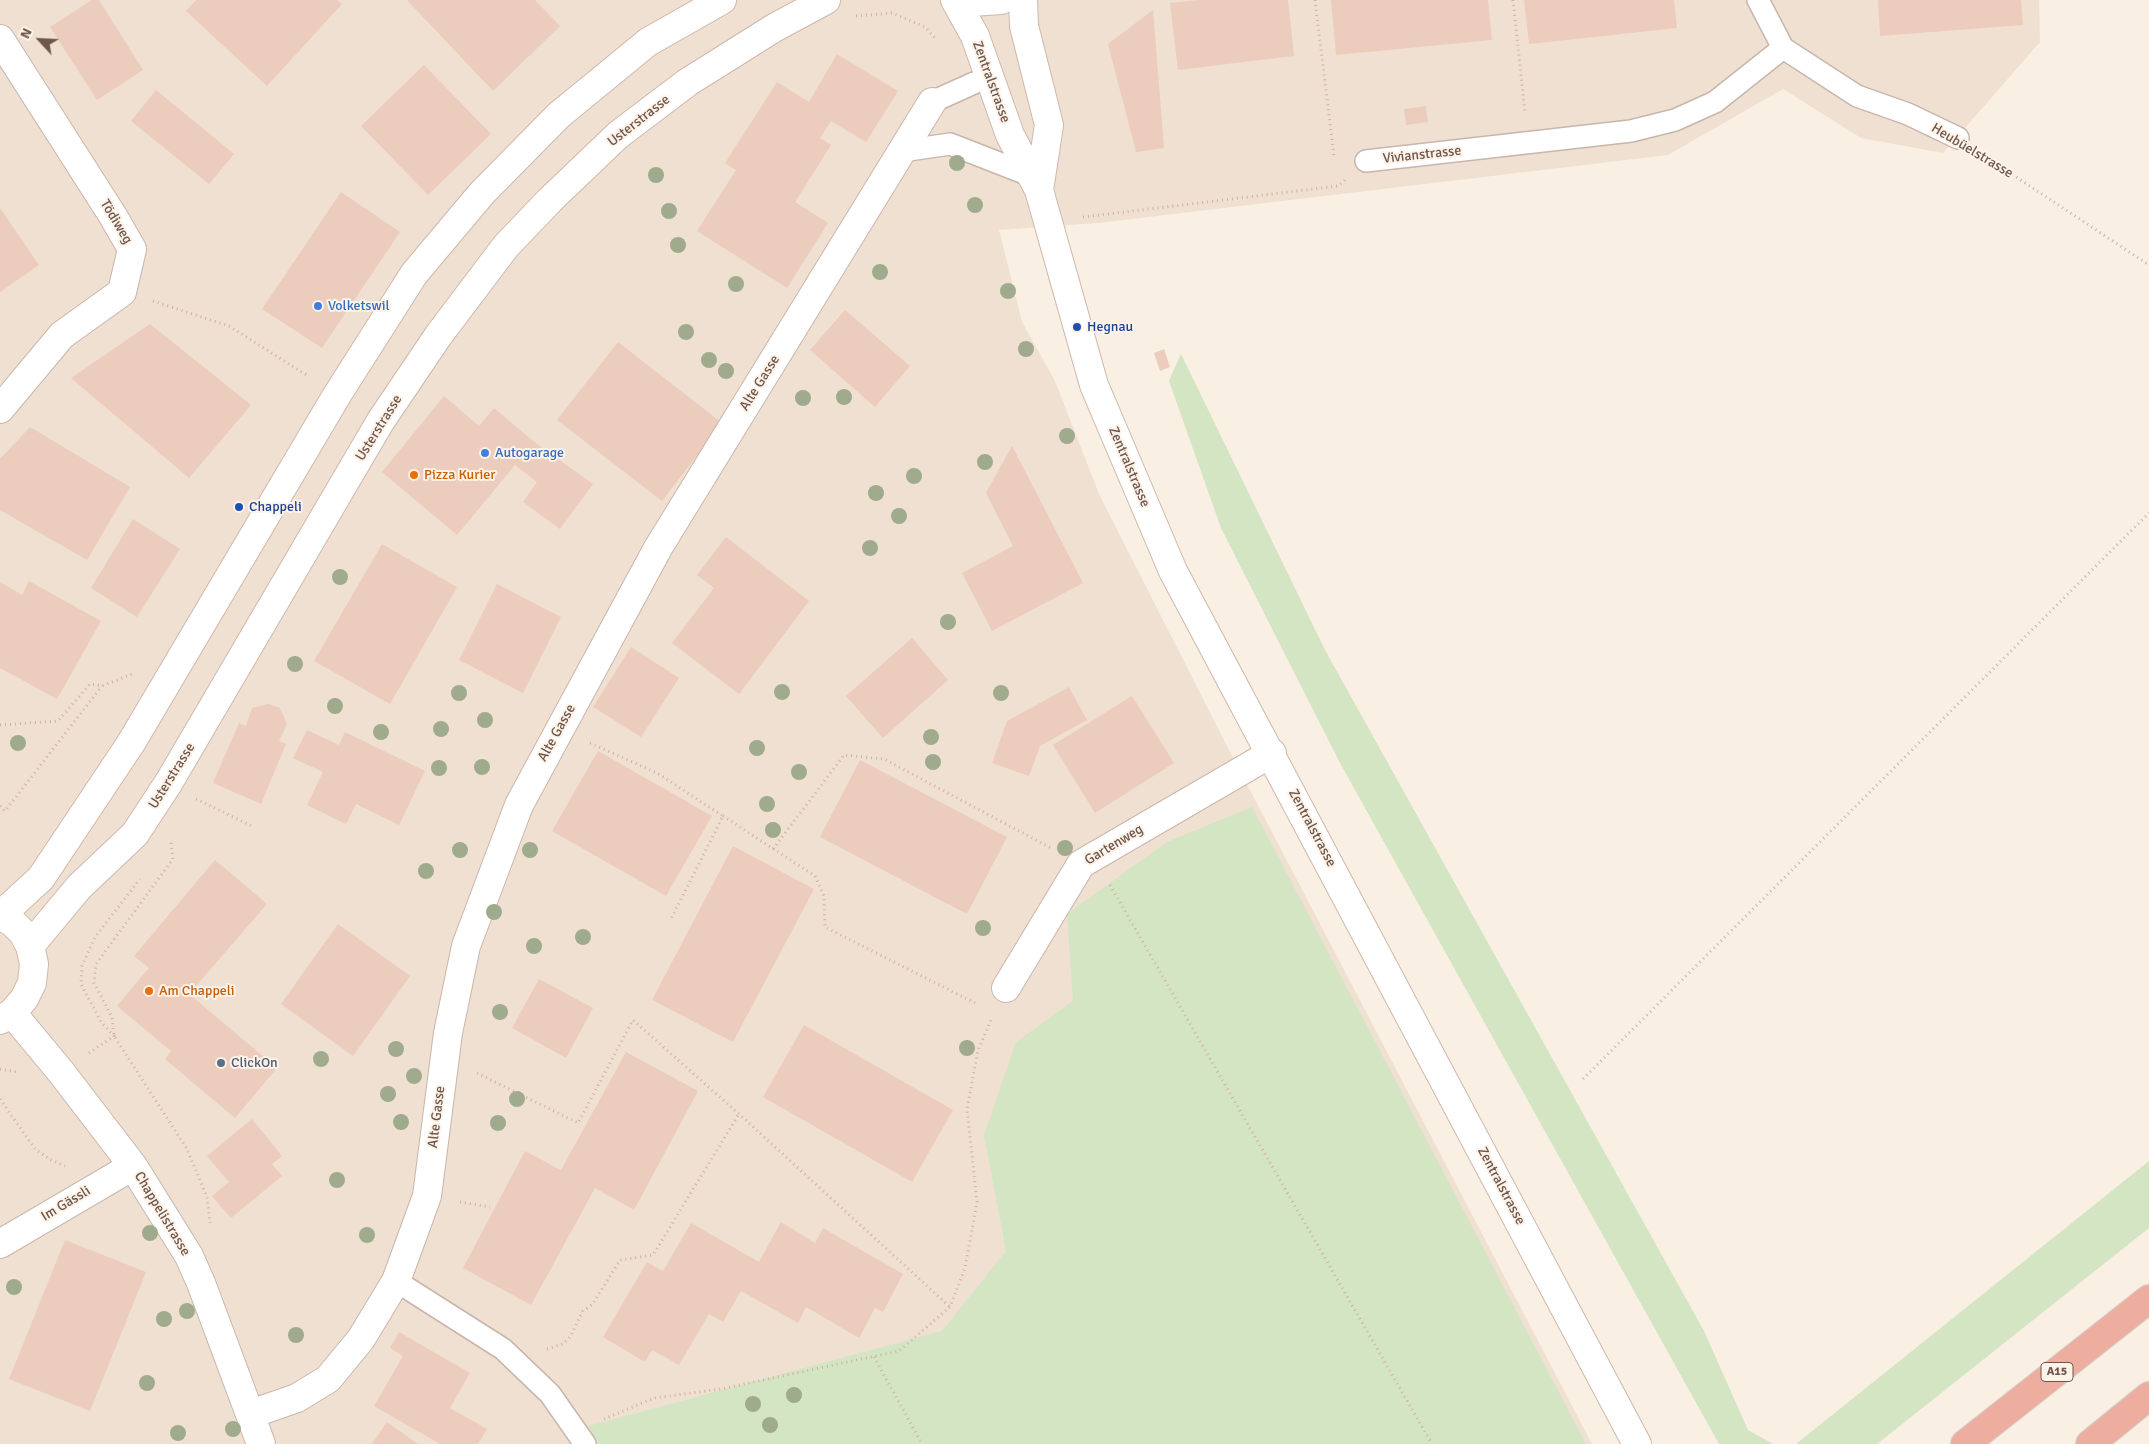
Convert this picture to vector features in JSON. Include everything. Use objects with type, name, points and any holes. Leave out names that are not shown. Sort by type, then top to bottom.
[{"type":"highway","name":"A15","points":[[1965,1444],[2149,1299]]},
{"type":"highway","points":[[2090,1444],[2149,1396]]},
{"type":"main road","points":[[6,1017],[24,999],[32,983],[34,964],[30,946],[23,933],[0,915],[41,878],[131,743],[337,395],[414,274],[496,178],[559,115],[648,42],[722,0]]},
{"type":"main road","name":"Usterstrasse","points":[[30,946],[79,887],[135,834],[174,774],[380,422],[438,336],[506,246],[550,200],[618,135],[688,82],[774,28],[826,0]]},
{"type":"main road","name":"Zentralstrasse","points":[[955,0],[975,36],[1010,135],[1036,183],[1094,385],[1174,571],[1637,1444]]},
{"type":"main road","points":[[961,0],[972,2],[1001,0]]},
{"type":"main road","name":"Zentralstrasse","points":[[1023,0],[1024,26],[1049,126],[1036,183]]},
{"type":"main road","name":"Tödiweg","points":[[0,39],[114,216],[132,249],[122,292]]},
{"type":"main road","name":"Alte Gasse","points":[[251,1414],[297,1398],[328,1379],[361,1339],[396,1281],[427,1196],[445,1057],[466,946],[518,805],[658,548],[932,102]]},
{"type":"main road","points":[[0,409],[62,335],[122,292]]},
{"type":"main road","name":"Gartenweg","points":[[1006,988],[1087,860],[1272,753]]},
{"type":"main road","name":"Chappelistrasse","points":[[6,1017],[61,1072],[133,1166],[189,1256],[201,1283],[261,1444]]},
{"type":"main road","name":"Im Gässli","points":[[0,1244],[103,1181],[133,1166]]},
{"type":"lane","name":"Heubüelstrasse","points":[[1758,0],[1783,48],[1857,96],[1908,114],[1958,138]]},
{"type":"lane","name":"Vivianstrasse","points":[[1366,161],[1631,131],[1675,120],[1715,102],[1783,48]]},
{"type":"lane","name":"Alte Gasse","points":[[932,102],[974,82]]},
{"type":"lane","points":[[902,151],[950,144],[1036,183]]},
{"type":"lane","points":[[396,1281],[503,1349],[522,1365],[550,1394],[581,1437]]},
{"type":"path","points":[[1315,0],[1334,157]]},
{"type":"path","points":[[1513,0],[1528,143]]},
{"type":"path","points":[[852,16],[892,13],[925,27],[941,44]]},
{"type":"path","name":"Heubüelstrasse","points":[[1958,138],[2149,265]]},
{"type":"path","name":"Vivianstrasse","points":[[1338,186],[1366,161]]},
{"type":"path","points":[[1047,221],[1338,186],[1337,176]]},
{"type":"path","points":[[122,292],[229,326],[337,395]]},
{"type":"path","points":[[1583,1079],[2149,513]]},
{"type":"path","points":[[0,806],[5,811],[102,686],[135,672]]},
{"type":"path","points":[[0,726],[58,721],[90,684],[102,686]]},
{"type":"path","points":[[560,729],[657,773],[815,876],[824,896],[825,927],[995,1013]]},
{"type":"path","points":[[773,849],[844,756],[884,759],[1087,860],[1432,1444]]},
{"type":"path","points":[[230,815],[254,827]]},
{"type":"path","points":[[671,919],[723,816]]},
{"type":"path","points":[[114,1036],[112,1017],[94,983],[96,964],[173,859],[170,840]]},
{"type":"path","points":[[82,966],[81,984],[100,1022],[114,1036],[188,1149],[207,1198],[213,1247],[189,1256]]},
{"type":"path","points":[[581,1437],[654,1398],[721,1389],[899,1351],[950,1307],[966,1268],[977,1202],[967,1109],[978,1050],[1006,988]]},
{"type":"path","points":[[445,1057],[578,1124],[633,1020],[950,1307]]},
{"type":"path","points":[[0,1099],[35,1149],[51,1160],[103,1181]]},
{"type":"path","points":[[522,1365],[537,1352],[563,1344],[570,1338],[583,1311],[592,1305],[620,1260],[653,1255],[739,1114]]},
{"type":"path","points":[[874,1356],[922,1444]]},
{"type":"shaded area","points":[[0,0],[2039,0],[2040,42],[1943,153],[1861,138],[1783,89],[1668,155],[1098,223],[999,230],[1022,322],[1055,381],[1099,494],[1228,748],[1592,1444],[0,1444]]},
{"type":"green space","points":[[1181,354],[1325,650],[1704,1331],[1748,1430],[1773,1444],[1719,1444],[1340,763],[1221,528],[1169,381]]},
{"type":"green space","points":[[1252,807],[1586,1444],[585,1444],[577,1429],[942,1331],[1006,1251],[984,1135],[1016,1042],[1073,1001],[1067,914],[1167,842]]},
{"type":"green space","points":[[2149,1161],[2149,1228],[1877,1444],[1796,1444]]},
{"type":"building","points":[[92,0],[99,0],[143,70],[97,100],[50,27]]},
{"type":"building","points":[[196,0],[337,0],[342,4],[267,86],[186,11]]},
{"type":"building","points":[[407,0],[535,0],[560,26],[493,91]]},
{"type":"building","points":[[1198,0],[1288,0],[1294,56],[1178,70],[1170,3]]},
{"type":"building","points":[[1331,0],[1488,0],[1492,40],[1336,55]]},
{"type":"building","points":[[1524,0],[1674,0],[1677,28],[1529,44]]},
{"type":"building","points":[[1878,0],[2021,0],[2023,25],[1880,36]]},
{"type":"building","points":[[1153,10],[1164,148],[1136,152],[1108,44]]},
{"type":"building","points":[[837,54],[898,91],[866,142],[831,121],[820,138],[831,145],[795,202],[828,223],[787,288],[697,231],[736,170],[725,163],[777,82],[809,102]]},
{"type":"building","points":[[424,65],[491,134],[428,195],[361,126]]},
{"type":"building","points":[[156,90],[234,154],[209,184],[131,121]]},
{"type":"building","points":[[1426,106],[1428,122],[1406,125],[1404,109]]},
{"type":"building","points":[[341,192],[400,232],[322,348],[262,309]]},
{"type":"building","points":[[0,208],[39,265],[0,292]]},
{"type":"building","points":[[845,310],[910,366],[875,407],[810,350]]},
{"type":"building","points":[[150,324],[251,405],[189,478],[71,378]]},
{"type":"building","points":[[618,342],[722,423],[662,501],[557,420]]},
{"type":"building","points":[[1164,349],[1170,367],[1160,371],[1154,353]]},
{"type":"building","points":[[444,396],[479,426],[494,408],[533,441],[593,484],[560,529],[523,502],[537,482],[515,465],[457,535],[382,472]]},
{"type":"building","points":[[30,427],[130,487],[87,560],[0,510],[0,459]]},
{"type":"building","points":[[1012,446],[1083,583],[992,631],[962,573],[1013,546],[986,493]]},
{"type":"building","points":[[133,519],[180,549],[137,617],[91,588]]},
{"type":"building","points":[[726,537],[809,601],[739,694],[672,643],[714,588],[697,575]]},
{"type":"building","points":[[382,544],[457,587],[390,704],[314,661]]},
{"type":"building","points":[[29,581],[101,621],[57,699],[0,668],[0,582],[22,595]]},
{"type":"building","points":[[497,584],[561,617],[523,693],[459,660]]},
{"type":"building","points":[[912,638],[948,680],[883,738],[846,696]]},
{"type":"building","points":[[631,647],[679,678],[641,737],[593,707]]},
{"type":"building","points":[[1069,687],[1087,720],[1040,746],[1029,776],[992,763],[1007,721]]},
{"type":"building","points":[[1132,696],[1174,763],[1095,813],[1053,745]]},
{"type":"building","points":[[268,704],[280,708],[287,724],[279,741],[286,744],[261,804],[213,783],[239,723],[246,726],[252,708]]},
{"type":"building","points":[[307,730],[339,745],[345,732],[425,771],[399,825],[356,804],[346,824],[307,805],[323,772],[293,758]]},
{"type":"building","points":[[598,751],[712,816],[666,896],[552,831]]},
{"type":"building","points":[[860,760],[1007,837],[967,914],[820,837]]},
{"type":"building","points":[[733,846],[814,889],[733,1042],[652,1000]]},
{"type":"building","points":[[215,860],[267,904],[189,994],[277,1068],[235,1118],[165,1059],[171,1051],[117,1006],[149,968],[134,956]]},
{"type":"building","points":[[338,924],[410,976],[353,1056],[281,1004]]},
{"type":"building","points":[[539,979],[593,1008],[566,1058],[512,1028]]},
{"type":"building","points":[[804,1025],[953,1110],[912,1182],[763,1097]]},
{"type":"building","points":[[626,1052],[698,1091],[634,1210],[595,1188],[531,1305],[463,1268],[525,1151],[561,1170]]},
{"type":"building","points":[[252,1119],[282,1156],[272,1164],[282,1176],[231,1218],[212,1196],[229,1182],[207,1156]]},
{"type":"building","points":[[781,1222],[815,1243],[823,1228],[903,1274],[883,1312],[875,1308],[859,1338],[806,1307],[798,1323],[741,1291],[723,1322],[709,1314],[679,1365],[652,1350],[645,1362],[603,1337],[647,1262],[663,1271],[691,1223],[759,1262]]},
{"type":"building","points":[[65,1240],[146,1272],[90,1411],[9,1379]]},
{"type":"building","points":[[399,1332],[470,1373],[450,1408],[487,1429],[478,1444],[440,1444],[374,1406],[403,1356],[390,1348]]},
{"type":"building","points":[[387,1422],[418,1444],[372,1444]]},
{"type":"place","name":"Volketswil","points":[[318,306]]},
{"type":"place","name":"Hegnau","points":[[1077,327]]},
{"type":"place","name":"Autogarage","points":[[485,453]]},
{"type":"place","name":"Pizza Kurier","points":[[414,475]]},
{"type":"place","name":"Chappeli","points":[[239,507]]},
{"type":"place","name":"Am Chappeli","points":[[149,991]]},
{"type":"place","name":"ClickOn","points":[[221,1063]]}]
